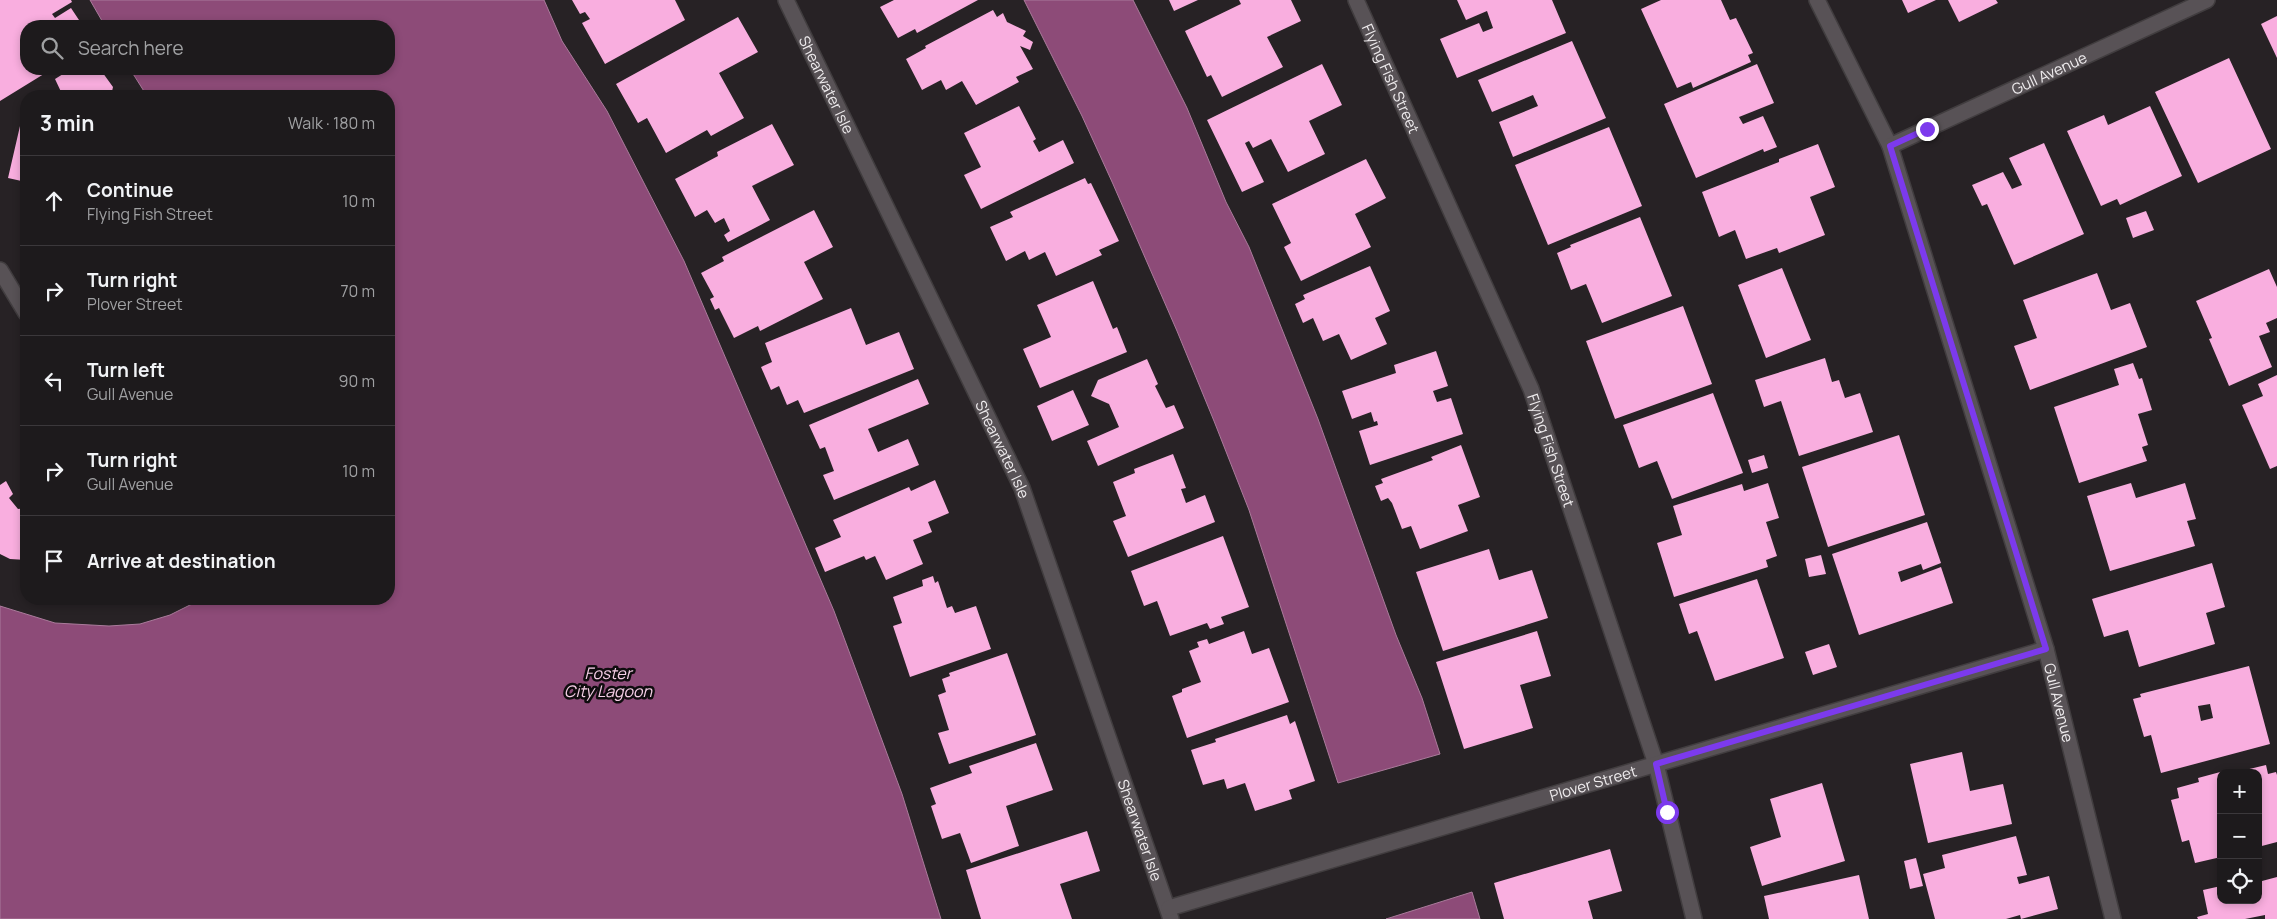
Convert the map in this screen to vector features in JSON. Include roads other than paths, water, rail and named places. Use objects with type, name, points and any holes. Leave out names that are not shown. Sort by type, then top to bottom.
[{"type":"street","name":"Shearwater Isle","points":[[786,0],[1022,488],[1170,913]]},
{"type":"street","name":"Flying Fish Street","points":[[1356,0],[1531,389],[1656,764],[1694,919]]},
{"type":"street","name":"Gull Avenue","points":[[1816,0],[1890,146],[2046,649],[2113,919]]},
{"type":"street","name":"Gull Avenue","points":[[1890,146],[2208,0]]},
{"type":"street","points":[[0,270],[20,303]]},
{"type":"street","name":"Plover Street","points":[[1170,913],[1656,764],[2046,649]]},
{"type":"water","name":"Foster City Lagoon","points":[[90,0],[544,0],[562,41],[607,111],[684,261],[834,611],[902,794],[941,919],[0,919],[0,606],[55,623],[109,626],[140,624],[170,615],[190,605],[395,605],[395,90],[143,90],[134,75],[395,75],[395,20],[102,20]]},
{"type":"water","points":[[1024,0],[1133,0],[1187,108],[1226,202],[1249,247],[1318,419],[1396,635],[1422,698],[1440,754],[1338,783],[1249,510],[1214,421],[1113,184],[1082,116]]},
{"type":"water","points":[[1472,892],[1480,919],[1386,919]]}]
